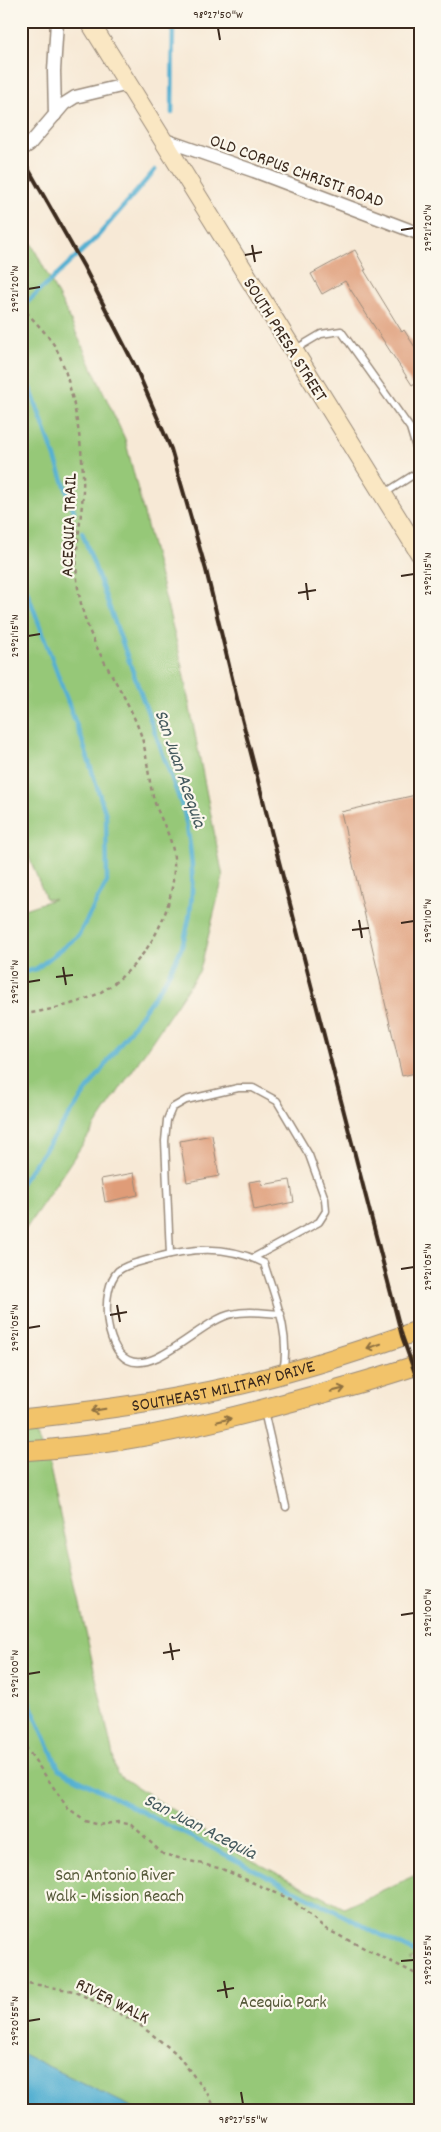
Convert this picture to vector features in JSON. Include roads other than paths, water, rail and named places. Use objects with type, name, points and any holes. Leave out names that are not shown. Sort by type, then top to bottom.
[{"type":"main road","name":"SOUTH PRESA STREET","points":[[89,21],[420,554]]},
{"type":"main road","name":"SOUTHEAST MILITARY DRIVE","points":[[21,1419],[90,1412],[192,1395],[339,1357],[420,1330]]},
{"type":"main road","name":"SOUTHEAST MILITARY DRIVE","points":[[21,1451],[57,1449],[112,1442],[198,1426],[348,1388],[420,1364]]},
{"type":"main road","points":[[283,1372],[290,1402]]},
{"type":"street","points":[[55,115],[54,71],[58,21]]},
{"type":"street","points":[[21,150],[29,145],[64,104],[75,97],[129,84]]},
{"type":"street","name":"OLD CORPUS CHRISTI ROAD","points":[[162,140],[254,171],[420,234]]},
{"type":"lane","points":[[293,350],[321,334],[341,331],[410,428],[417,451],[419,474],[382,495]]},
{"type":"lane","points":[[170,1254],[164,1141],[167,1120],[172,1108],[186,1100],[238,1088],[253,1088],[277,1100],[309,1155],[325,1199],[326,1211],[319,1222],[253,1258]]},
{"type":"lane","points":[[281,1314],[248,1312],[231,1314],[213,1321],[171,1350],[140,1363],[126,1359],[114,1347],[109,1329],[108,1297],[112,1281],[124,1267],[170,1254],[192,1249],[212,1249],[231,1251],[253,1258],[264,1263],[281,1314],[287,1353],[283,1372]]},
{"type":"lane","points":[[264,1409],[286,1507]]},
{"type":"water","points":[[21,2053],[140,2111],[21,2111]]},
{"type":"waterway","points":[[172,113],[173,21]]},
{"type":"waterway","points":[[21,308],[97,237],[155,170]]},
{"type":"waterway","name":"San Juan Acequia","points":[[21,362],[74,511]]},
{"type":"waterway","name":"San Juan Acequia","points":[[21,1183],[165,981],[182,946],[187,929],[192,896],[192,863],[184,812],[82,532]]},
{"type":"waterway","points":[[21,575],[82,740],[106,815],[107,882],[78,936],[36,969],[21,973]]},
{"type":"waterway","name":"San Juan Acequia","points":[[21,1674],[26,1695],[59,1769],[420,1955]]},
{"type":"railway","points":[[21,156],[84,267],[136,368],[171,449],[206,570],[240,711],[402,1336],[420,1387]]},
{"type":"park label","name":"San Antonio River Walk - Mission Reach","points":[[115,1884]]},
{"type":"park label","name":"Acequia Park","points":[[283,2001]]}]
